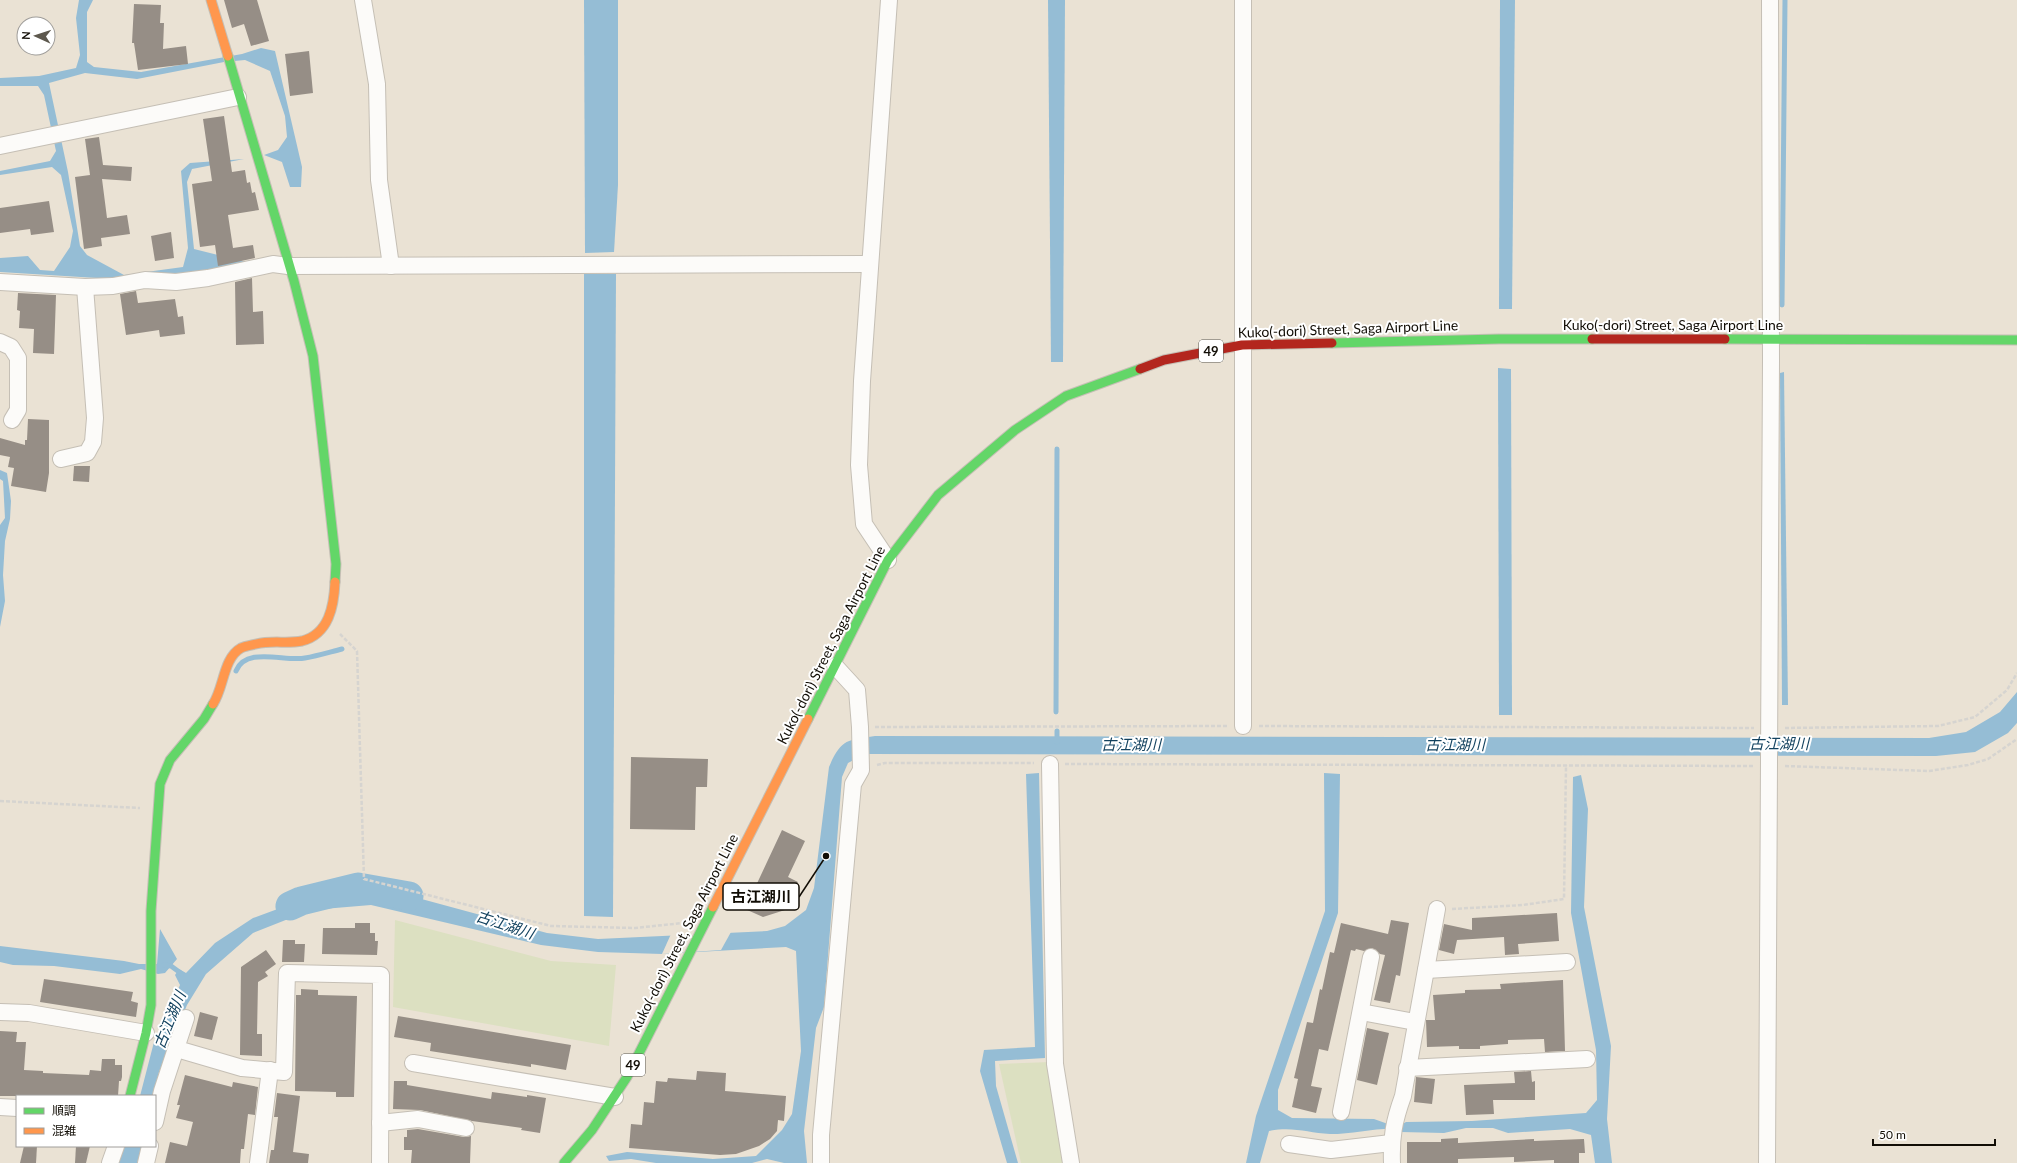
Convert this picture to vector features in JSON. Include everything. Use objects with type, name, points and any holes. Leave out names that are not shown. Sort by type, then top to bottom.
[{"type":"main road","points":[[130,1095],[146,1033],[151,1006],[151,911],[157,809],[160,784],[170,760],[204,719],[218,697],[230,659],[241,648],[262,643],[301,641],[316,635],[328,620],[334,598],[336,564],[313,356],[294,281],[288,266],[238,97],[227,52],[211,0]]},
{"type":"main road","name":"Kuko(-dori) Street, Saga Airport Line","points":[[564,1163],[592,1130],[627,1077],[888,560],[938,495],[1015,430],[1066,396],[1164,360],[1242,345],[1500,339],[2017,340]]},
{"type":"street","points":[[363,0],[377,84],[379,180],[391,266]]},
{"type":"street","points":[[888,560],[864,524],[859,465],[862,381],[889,0]]},
{"type":"street","points":[[1243,0],[1243,726]]},
{"type":"street","points":[[1767,1163],[1771,340],[1770,0]]},
{"type":"street","points":[[0,146],[238,97]]},
{"type":"street","points":[[0,282],[85,287],[113,286],[145,280],[176,282],[208,278],[273,264],[288,266],[391,266],[870,264]]},
{"type":"street","points":[[61,460],[87,453],[93,442],[94,418],[85,287]]},
{"type":"street","points":[[0,342],[11,346],[18,358],[18,410],[12,420]]},
{"type":"street","points":[[822,1163],[821,1136],[854,784],[861,770],[857,690],[835,666]]},
{"type":"street","points":[[1050,764],[1055,1064],[1071,1163]]},
{"type":"street","points":[[1392,1163],[1392,1133],[1402,1096],[1437,909]]},
{"type":"street","points":[[1341,1112],[1371,957]]},
{"type":"street","points":[[1426,970],[1568,962]]},
{"type":"street","points":[[177,1049],[242,1068],[284,1072],[287,973],[381,975],[380,1163]]},
{"type":"street","points":[[0,1012],[29,1014],[146,1033]]},
{"type":"street","points":[[1361,1012],[1415,1022]]},
{"type":"street","points":[[156,1118],[162,1091],[186,1018]]},
{"type":"street","points":[[1407,1068],[1587,1059]]},
{"type":"street","points":[[413,1063],[615,1097]]},
{"type":"street","points":[[258,1163],[270,1070]]},
{"type":"street","points":[[0,1107],[16,1108]]},
{"type":"street","points":[[380,1123],[418,1119],[466,1128]]},
{"type":"street","points":[[1289,1144],[1331,1150],[1392,1133]]},
{"type":"street","points":[[110,1163],[116,1147]]},
{"type":"street","points":[[146,1163],[150,1147]]},
{"type":"path","points":[[328,620],[357,652],[364,879],[551,926],[635,928],[685,923],[703,926]]},
{"type":"path","points":[[860,727],[1243,726],[1769,728],[1938,726],[1975,717],[2007,690],[2017,673]]},
{"type":"path","points":[[861,770],[885,763],[1768,766],[1929,771],[1968,765],[1988,759],[2017,739]]},
{"type":"path","points":[[1437,909],[1523,905],[1564,898],[1566,765]]},
{"type":"path","points":[[0,801],[157,809]]},
{"type":"green space","points":[[395,920],[551,961],[616,965],[609,1046],[393,1007]]},
{"type":"green space","points":[[1051,1062],[1066,1163],[1021,1163],[999,1064]]},
{"type":"water","points":[[79,0],[93,0],[87,12],[87,62],[94,67],[141,72],[242,54],[261,48],[275,51],[302,167],[301,187],[290,187],[282,162],[264,155],[278,150],[287,137],[285,116],[270,71],[245,60],[224,62],[137,79],[85,73],[49,83],[68,172],[80,246],[87,255],[124,275],[183,267],[188,248],[181,171],[190,163],[244,159],[192,169],[187,182],[194,249],[250,263],[181,276],[113,279],[0,272],[0,258],[28,256],[40,270],[54,271],[70,247],[73,231],[61,175],[52,167],[0,175],[0,171],[50,161],[56,151],[44,95],[38,86],[0,86],[0,78],[39,76],[76,68],[80,55],[76,18]]},
{"type":"water","points":[[584,0],[618,0],[618,185],[614,252],[585,253]]},
{"type":"water","points":[[1048,0],[1065,0],[1063,362],[1051,362]]},
{"type":"water","points":[[1500,0],[1515,0],[1512,309],[1499,309]]},
{"type":"water","points":[[584,274],[616,274],[613,917],[584,916]]},
{"type":"water","points":[[1498,368],[1511,369],[1512,715],[1499,715]]},
{"type":"water","points":[[1784,372],[1788,705],[1782,705],[1780,373]]},
{"type":"water","points":[[0,470],[7,473],[11,501],[10,519],[5,541],[3,575],[5,601],[0,627],[0,525],[5,518],[3,481],[0,479]]},
{"type":"water","points":[[2017,692],[2017,723],[2008,733],[1975,752],[1936,756],[865,754],[848,763],[842,777],[824,1007],[816,1028],[804,1131],[807,1163],[784,1163],[767,1159],[752,1163],[656,1163],[631,1159],[609,1161],[606,1156],[627,1152],[713,1159],[756,1156],[782,1130],[792,1114],[801,1051],[796,951],[786,947],[662,954],[598,952],[541,945],[371,905],[311,910],[253,933],[206,974],[187,1005],[159,1072],[154,1095],[140,1095],[154,1042],[180,985],[175,975],[179,969],[186,973],[215,943],[253,918],[310,897],[381,888],[547,933],[598,939],[767,931],[785,926],[806,910],[814,888],[829,767],[841,746],[851,740],[875,736],[1929,738],[1966,732],[2000,712]]},
{"type":"water","points":[[1039,773],[1045,1058],[995,1061],[996,1086],[1018,1163],[1007,1163],[980,1071],[984,1050],[1035,1047],[1026,774]]},
{"type":"water","points":[[1324,773],[1340,774],[1338,913],[1278,1090],[1278,1110],[1292,1118],[1374,1119],[1388,1124],[1401,1125],[1406,1122],[1472,1121],[1586,1113],[1597,1100],[1596,1050],[1571,913],[1573,777],[1581,775],[1588,809],[1584,907],[1611,1046],[1607,1119],[1612,1163],[1595,1163],[1591,1135],[1570,1129],[1508,1133],[1493,1128],[1466,1128],[1444,1133],[1401,1132],[1401,1129],[1330,1134],[1293,1129],[1269,1131],[1260,1163],[1246,1163],[1256,1116],[1325,911]]},
{"type":"water","points":[[160,929],[177,959],[165,973],[158,974],[141,969],[120,974],[54,966],[13,965],[0,962],[0,946],[139,964],[157,964]]},
{"type":"water","points":[[125,1147],[143,1147],[137,1163],[118,1163]]},
{"type":"pier","points":[[731,932],[721,950],[662,954],[671,934]]},
{"type":"building","points":[[224,0],[257,0],[269,41],[251,46],[244,24],[232,28]]},
{"type":"building","points":[[134,4],[161,5],[160,23],[164,23],[163,49],[186,46],[188,64],[138,70],[134,43],[132,43]]},
{"type":"building","points":[[309,51],[313,93],[290,96],[285,54]]},
{"type":"building","points":[[224,116],[232,172],[245,170],[247,183],[250,182],[252,193],[255,192],[259,210],[228,215],[233,248],[253,245],[255,258],[218,266],[215,245],[200,247],[192,184],[212,181],[203,119]]},
{"type":"building","points":[[99,137],[103,165],[132,167],[131,181],[102,179],[107,218],[127,215],[130,234],[101,238],[102,246],[84,249],[75,177],[90,175],[85,139]]},
{"type":"building","points":[[49,201],[54,232],[31,235],[30,229],[0,233],[0,208]]},
{"type":"building","points":[[171,232],[174,258],[155,261],[151,236]]},
{"type":"building","points":[[252,278],[253,312],[263,311],[264,344],[236,345],[235,282]]},
{"type":"building","points":[[136,291],[138,303],[175,299],[178,317],[183,316],[185,334],[160,337],[159,330],[126,335],[120,294]]},
{"type":"building","points":[[18,293],[56,295],[54,354],[33,353],[34,329],[19,328],[20,311],[17,310]]},
{"type":"building","points":[[28,419],[49,420],[49,473],[46,492],[11,486],[14,468],[8,467],[10,457],[0,455],[0,438],[25,445],[25,440],[27,440]]},
{"type":"building","points":[[74,466],[90,466],[89,482],[73,481]]},
{"type":"building","points":[[631,757],[708,759],[707,787],[696,787],[695,830],[630,829]]},
{"type":"building","points":[[782,830],[805,841],[788,877],[798,882],[785,910],[763,917],[745,909]]},
{"type":"building","points":[[1557,913],[1559,941],[1518,944],[1519,954],[1505,955],[1504,937],[1457,940],[1454,954],[1439,950],[1444,924],[1472,930],[1472,918]]},
{"type":"building","points":[[1391,920],[1409,923],[1400,976],[1396,975],[1390,1003],[1374,1000],[1385,955],[1380,954],[1372,948],[1364,951],[1356,949],[1355,951],[1351,950],[1328,1051],[1319,1049],[1311,1086],[1322,1088],[1316,1113],[1292,1107],[1298,1079],[1294,1078],[1307,1022],[1313,1023],[1330,952],[1334,953],[1341,923],[1388,934]]},
{"type":"building","points":[[355,923],[370,923],[370,933],[375,933],[375,941],[378,941],[377,955],[322,954],[323,928],[355,928]]},
{"type":"building","points":[[283,940],[295,940],[295,944],[305,944],[304,962],[282,962]]},
{"type":"building","points":[[266,950],[276,964],[265,972],[268,976],[258,982],[257,1034],[262,1034],[262,1056],[240,1055],[241,967]]},
{"type":"building","points":[[44,979],[133,992],[131,1001],[138,1003],[136,1017],[40,1002]]},
{"type":"building","points":[[1563,980],[1565,1051],[1545,1052],[1544,1039],[1508,1040],[1508,1044],[1480,1046],[1480,1049],[1459,1049],[1459,1046],[1427,1047],[1426,1020],[1435,1020],[1433,995],[1465,993],[1465,990],[1501,989],[1500,984]]},
{"type":"building","points":[[301,989],[318,990],[318,995],[357,996],[354,1097],[336,1097],[336,1092],[295,1091],[296,995],[301,995]]},
{"type":"building","points":[[200,1012],[218,1017],[212,1040],[194,1036]]},
{"type":"building","points":[[398,1016],[571,1045],[566,1070],[531,1064],[531,1067],[430,1051],[431,1043],[394,1037]]},
{"type":"building","points":[[1367,1028],[1389,1033],[1377,1085],[1357,1080]]},
{"type":"building","points":[[0,1031],[17,1032],[16,1042],[26,1042],[24,1070],[43,1071],[43,1073],[89,1075],[90,1070],[101,1071],[102,1059],[115,1059],[115,1065],[122,1065],[122,1077],[121,1081],[119,1081],[118,1095],[0,1096]]},
{"type":"building","points":[[697,1071],[726,1073],[725,1091],[786,1096],[784,1121],[778,1120],[777,1131],[770,1139],[759,1146],[736,1154],[720,1155],[629,1148],[631,1124],[642,1125],[644,1102],[654,1103],[656,1081],[667,1082],[668,1078],[696,1080]]},
{"type":"building","points":[[1531,1071],[1532,1082],[1535,1081],[1535,1100],[1493,1100],[1494,1114],[1466,1115],[1464,1085],[1515,1083],[1514,1072]]},
{"type":"building","points":[[185,1075],[232,1087],[233,1082],[258,1087],[255,1115],[248,1114],[244,1149],[241,1149],[240,1163],[165,1163],[170,1142],[187,1146],[193,1122],[176,1118],[180,1105],[177,1105]]},
{"type":"building","points":[[1416,1077],[1435,1079],[1432,1104],[1414,1102]]},
{"type":"building","points":[[394,1081],[407,1081],[407,1085],[491,1099],[492,1092],[546,1098],[540,1133],[521,1130],[522,1128],[472,1121],[420,1110],[393,1109]]},
{"type":"building","points":[[277,1093],[300,1096],[293,1152],[309,1154],[308,1163],[269,1163],[271,1150],[274,1150],[278,1117],[274,1117]]},
{"type":"building","points":[[418,1129],[464,1137],[471,1136],[470,1163],[411,1163],[412,1150],[404,1150],[404,1137],[407,1137],[407,1130]]},
{"type":"building","points":[[1458,1138],[1458,1143],[1534,1139],[1534,1141],[1584,1139],[1585,1153],[1579,1153],[1579,1163],[1554,1163],[1554,1160],[1514,1162],[1514,1157],[1458,1159],[1458,1163],[1407,1163],[1407,1142],[1441,1142],[1441,1139]]},
{"type":"building","points":[[24,1147],[37,1147],[36,1163],[20,1163]]},
{"type":"building","points":[[76,1147],[90,1147],[86,1163],[75,1163]]},
{"type":"waterway","points":[[1782,305],[1785,0]]},
{"type":"waterway","points":[[1056,712],[1057,449]]},
{"type":"waterway","points":[[236,671],[241,663],[248,659],[257,657],[297,659],[342,649]]},
{"type":"waterway","points":[[1057,731],[1057,742]]},
{"type":"waterway","name":"古江湖川","points":[[290,906],[301,901],[358,887],[409,896]]},
{"type":"waterway","points":[[164,965],[171,966],[182,974]]},
{"type":"traffic: fast","points":[[228,56],[294,281],[313,356],[336,564],[335,582]]},
{"type":"traffic: fast","points":[[1332,343],[1499,339],[1592,339]]},
{"type":"traffic: fast","points":[[1725,339],[2017,340]]},
{"type":"traffic: fast","points":[[808,719],[888,560],[938,495],[1015,430],[1066,396],[1140,369]]},
{"type":"traffic: fast","points":[[130,1095],[146,1033],[151,1005],[151,911],[160,784],[170,760],[204,719],[213,704]]},
{"type":"traffic: fast","points":[[564,1163],[592,1130],[627,1077],[713,907]]},
{"type":"traffic: slow","points":[[211,0],[228,56]]},
{"type":"traffic: slow","points":[[213,704],[217,697],[227,666],[235,653],[241,648],[262,643],[302,641],[318,632],[324,626],[328,618],[333,600],[335,582]]},
{"type":"traffic: slow","points":[[713,907],[808,719]]},
{"type":"traffic: jam","points":[[1592,339],[1725,339]]},
{"type":"traffic: jam","points":[[1140,369],[1164,360],[1242,345],[1332,343]]},
{"type":"place","name":"古江湖川","points":[[826,856]]}]
